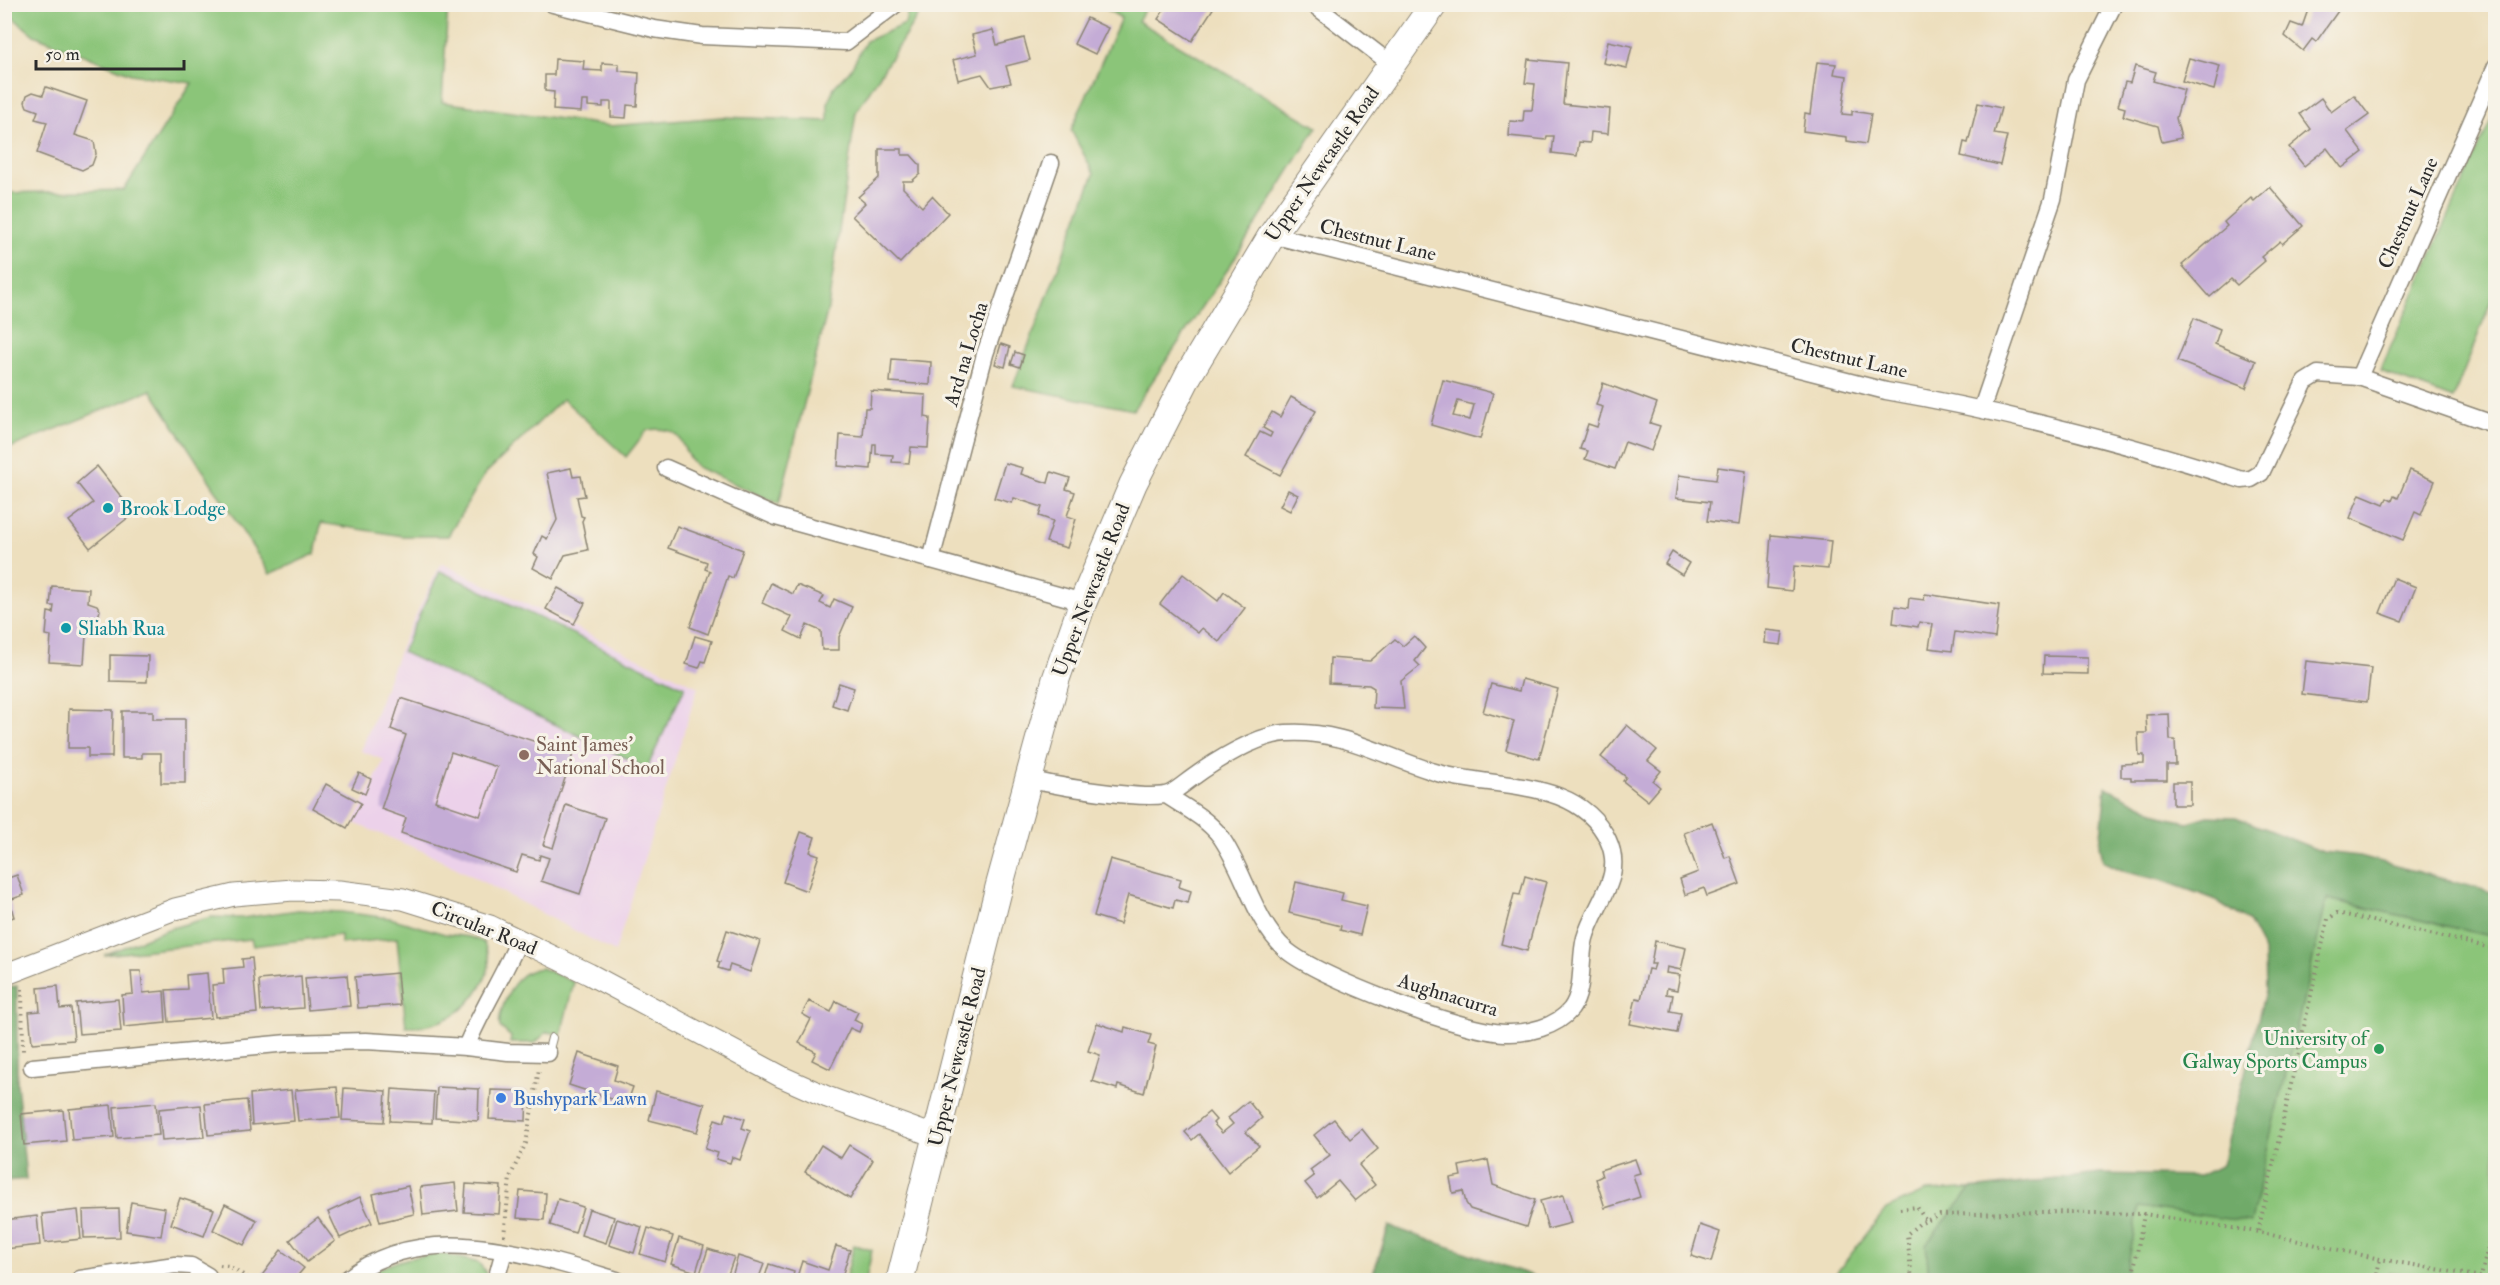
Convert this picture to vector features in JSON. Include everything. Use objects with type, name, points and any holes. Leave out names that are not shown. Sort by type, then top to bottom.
[{"type":"main road","name":"Upper Newcastle Road","points":[[900,1281],[1028,779],[1066,644],[1083,602],[1133,484],[1189,374],[1272,235],[1434,4]]},
{"type":"street","points":[[553,4],[654,29],[702,36],[846,42],[896,4]]},
{"type":"street","points":[[1313,4],[1391,64]]},
{"type":"street","points":[[1982,408],[2054,199],[2076,80],[2114,4]]},
{"type":"street","name":"Chestnut Lane","points":[[2359,377],[2496,66]]},
{"type":"street","name":"Ard na Locha","points":[[931,560],[985,354],[1051,163]]},
{"type":"street","name":"Chestnut Lane","points":[[1272,235],[1886,391],[1982,408],[2168,456],[2242,480],[2251,479],[2261,473],[2305,382],[2318,374],[2359,377],[2496,425]]},
{"type":"street","points":[[666,468],[776,517],[1083,602]]},
{"type":"street","name":"Aughnacurra","points":[[1299,733],[1339,736],[1437,773],[1539,790],[1567,800],[1599,826],[1611,845],[1614,864],[1608,887],[1585,940],[1575,1002],[1566,1013],[1549,1024],[1529,1031],[1500,1033],[1462,1024],[1407,1006],[1309,966],[1283,948],[1262,917],[1220,836],[1202,818],[1168,796],[1213,764],[1264,738],[1276,734],[1299,733]]},
{"type":"street","points":[[1028,779],[1118,794],[1168,796]]},
{"type":"street","name":"Circular Road","points":[[13,973],[175,909],[234,895],[267,891],[339,891],[403,899],[464,916],[519,940],[590,974],[782,1077],[827,1097],[937,1137]]},
{"type":"street","points":[[466,1047],[519,940]]},
{"type":"street","points":[[32,1067],[288,1043],[366,1041],[508,1052],[547,1048]]},
{"type":"street","points":[[346,1281],[378,1260],[420,1248],[457,1246],[504,1251],[617,1281]]},
{"type":"street","points":[[496,1281],[504,1251]]},
{"type":"street","points":[[75,1280],[185,1264],[207,1278]]},
{"type":"path","points":[[2258,1232],[2328,919],[2337,913],[2496,949]]},
{"type":"path","points":[[13,973],[25,1062],[32,1067]]},
{"type":"path","points":[[504,1251],[510,1177],[526,1143],[547,1048]]},
{"type":"path","points":[[1900,1209],[1917,1207],[1926,1221]]},
{"type":"path","points":[[1912,1281],[1907,1234],[1926,1221],[1940,1215],[2043,1212],[2144,1214],[2258,1232],[2380,1259],[2481,1277],[2496,1211]]},
{"type":"path","points":[[2132,1281],[2144,1214]]},
{"type":"path","points":[[2376,1281],[2380,1259]]},
{"type":"shaded area","name":"Saint James' National School","points":[[441,563],[698,687],[615,952],[432,855],[354,823],[384,760],[361,751],[401,646]]},
{"type":"green space","points":[[5,4],[448,5],[442,102],[610,126],[722,117],[828,121],[828,104],[834,87],[850,70],[866,41],[905,24],[909,5],[930,5],[919,14],[856,112],[828,308],[779,504],[697,467],[680,439],[670,431],[647,430],[626,457],[563,399],[485,474],[448,536],[403,536],[321,523],[315,554],[270,574],[151,390],[5,450],[5,193],[124,190],[192,83],[131,74],[34,35],[5,11]]},
{"type":"green space","points":[[1100,5],[1147,5],[1138,21],[1317,127],[1230,266],[1133,410],[1013,386],[1094,174],[1071,130],[1121,18]]},
{"type":"green space","points":[[2495,111],[2495,291],[2453,399],[2380,371]]},
{"type":"green space","points":[[440,571],[685,687],[647,768],[402,652]]},
{"type":"green space","points":[[2106,787],[2168,818],[2188,822],[2208,816],[2236,817],[2323,852],[2360,856],[2495,893],[2495,937],[2327,899],[2251,1222],[2139,1207],[2125,1280],[1929,1280],[1926,1244],[1971,1189],[2100,1174],[2200,1176],[2222,1165],[2265,991],[2264,951],[2248,921],[2214,899],[2161,880],[2126,872],[2103,861],[2100,845]]},
{"type":"green space","name":"University of Galway Sports Campus","points":[[2305,873],[2495,917],[2496,1262],[2491,1280],[2434,1280],[2390,1273],[2388,1280],[1831,1280],[1886,1209],[1926,1191],[2119,1181],[2228,1187]]},
{"type":"green space","points":[[298,910],[390,918],[445,934],[470,937],[483,942],[486,948],[489,959],[487,974],[474,996],[459,1012],[440,1022],[406,1027],[397,938],[341,944],[341,935],[253,946],[251,939],[104,955],[168,929],[211,917],[242,918]]},
{"type":"green space","points":[[541,968],[574,982],[561,1034],[547,1032],[535,1043],[510,1043],[511,1037],[500,1027],[500,1015],[505,1001],[519,978],[530,971]]},
{"type":"green space","points":[[17,986],[17,1083],[26,1179],[5,1181],[5,988]]},
{"type":"green space","points":[[1389,1226],[1545,1280],[1371,1280]]},
{"type":"green space","points":[[854,1245],[872,1250],[866,1280],[845,1280]]},
{"type":"green space","points":[[443,1254],[479,1263],[486,1273],[486,1280],[360,1280],[399,1261]]},
{"type":"building","points":[[1168,4],[1216,4],[1192,41],[1158,19]]},
{"type":"building","points":[[2310,4],[2343,4],[2316,42],[2312,39],[2303,51],[2285,36],[2291,23],[2302,27]]},
{"type":"building","points":[[1087,18],[1108,28],[1095,54],[1074,44]]},
{"type":"building","points":[[993,30],[997,45],[1024,38],[1030,60],[1006,66],[1011,83],[991,87],[982,74],[958,80],[953,60],[977,54],[972,35]]},
{"type":"building","points":[[1608,41],[1632,46],[1627,68],[1603,63]]},
{"type":"building","points":[[2189,58],[2220,66],[2214,90],[2182,81]]},
{"type":"building","points":[[555,59],[584,61],[583,70],[602,71],[602,63],[619,64],[619,71],[639,73],[637,106],[627,105],[626,118],[611,117],[611,102],[603,102],[603,107],[588,106],[588,101],[582,101],[581,112],[553,110],[554,92],[545,91],[545,75],[554,75]]},
{"type":"building","points":[[1528,59],[1567,63],[1563,104],[1610,109],[1608,134],[1591,132],[1590,143],[1579,142],[1577,156],[1552,153],[1554,136],[1547,136],[1546,140],[1509,136],[1510,121],[1523,122],[1524,110],[1532,110],[1535,84],[1525,83]]},
{"type":"building","points":[[1817,62],[1836,64],[1834,74],[1847,76],[1842,114],[1852,115],[1852,111],[1871,114],[1866,144],[1847,141],[1847,137],[1803,131],[1805,113],[1810,114]]},
{"type":"building","points":[[2135,66],[2156,72],[2153,81],[2184,90],[2176,118],[2181,138],[2162,142],[2158,126],[2123,116],[2125,108],[2118,106],[2125,82],[2130,83]]},
{"type":"building","points":[[46,87],[87,101],[75,135],[94,141],[96,154],[92,165],[82,170],[37,153],[47,122],[35,119],[38,111],[27,107],[25,102],[27,95],[33,92],[43,95]]},
{"type":"building","points":[[2354,95],[2369,115],[2347,131],[2363,152],[2342,168],[2327,148],[2304,166],[2289,147],[2311,129],[2300,114],[2321,98],[2331,112]]},
{"type":"building","points":[[1978,103],[2001,108],[1994,134],[2007,136],[2000,165],[1961,156],[1964,142],[1968,143]]},
{"type":"building","points":[[879,149],[902,149],[902,155],[911,155],[920,165],[920,174],[912,181],[903,181],[903,188],[922,207],[932,196],[948,213],[900,263],[852,216],[865,203],[858,197],[879,178]]},
{"type":"building","points":[[2270,187],[2303,226],[2282,244],[2280,241],[2261,257],[2265,261],[2237,285],[2231,279],[2210,297],[2182,265],[2227,226],[2224,222],[2251,198],[2254,201]]},
{"type":"building","points":[[2194,318],[2220,329],[2215,344],[2256,361],[2246,388],[2177,361]]},
{"type":"building","points":[[1001,344],[1010,347],[1005,367],[995,364]]},
{"type":"building","points":[[1015,352],[1024,355],[1020,367],[1011,364]]},
{"type":"building","points":[[892,359],[931,362],[930,385],[890,382]]},
{"type":"building","points":[[1443,380],[1493,393],[1480,439],[1431,425]],"holes":[[[1458,401],[1474,405],[1470,420],[1453,416]]]},
{"type":"building","points":[[1603,383],[1657,403],[1650,423],[1660,426],[1651,451],[1625,442],[1615,469],[1585,459],[1588,451],[1580,449],[1588,424],[1597,427],[1603,407],[1596,405]]},
{"type":"building","points":[[871,391],[926,395],[925,417],[930,418],[928,448],[911,447],[909,463],[892,462],[893,455],[876,454],[876,444],[873,444],[871,469],[838,466],[840,435],[863,437],[865,408],[870,408]]},
{"type":"building","points":[[1291,397],[1316,411],[1280,475],[1246,457],[1260,432],[1270,437],[1272,433],[1263,428],[1272,412],[1280,417]]},
{"type":"building","points":[[1005,463],[1023,468],[1021,474],[1048,483],[1051,472],[1070,478],[1066,489],[1075,492],[1067,516],[1076,519],[1067,548],[1046,542],[1053,521],[1039,516],[1042,507],[1014,498],[1012,503],[994,498]]},
{"type":"building","name":"Brook Lodge","points":[[97,466],[134,513],[90,548],[69,521],[93,503],[77,483]]},
{"type":"building","points":[[1718,467],[1746,471],[1739,525],[1707,521],[1710,502],[1676,498],[1679,475],[1716,480]]},
{"type":"building","points":[[571,468],[573,477],[581,476],[585,496],[577,497],[581,516],[584,517],[582,521],[588,550],[565,555],[553,579],[533,568],[538,557],[534,554],[542,536],[547,539],[557,520],[547,473]]},
{"type":"building","points":[[2410,470],[2435,481],[2421,515],[2415,512],[2403,540],[2350,518],[2360,494],[2384,504],[2387,498],[2392,501],[2394,496],[2398,498]]},
{"type":"building","points":[[1288,490],[1298,495],[1290,511],[1280,506]]},
{"type":"building","points":[[677,526],[743,550],[733,578],[728,576],[708,634],[690,627],[710,571],[705,569],[707,562],[668,548]]},
{"type":"building","points":[[1771,535],[1831,541],[1828,569],[1794,566],[1792,591],[1767,588]]},
{"type":"building","points":[[1672,552],[1689,563],[1682,575],[1665,564]]},
{"type":"building","points":[[1183,574],[1218,601],[1224,592],[1245,608],[1219,642],[1202,628],[1198,633],[1160,604]]},
{"type":"building","points":[[2394,578],[2416,587],[2402,621],[2380,613]]},
{"type":"building","points":[[771,583],[793,594],[797,585],[824,596],[820,603],[830,608],[834,599],[852,607],[839,637],[839,650],[822,650],[821,631],[807,625],[801,639],[785,631],[792,617],[762,603]]},
{"type":"building","name":"Sliabh Rua","points":[[52,586],[89,589],[88,602],[97,605],[100,610],[98,618],[87,621],[84,664],[49,662],[51,636],[46,635],[48,612],[53,613],[54,606],[50,606]]},
{"type":"building","points":[[558,588],[585,603],[574,624],[546,609]]},
{"type":"building","points":[[1925,594],[1999,605],[1995,638],[1955,632],[1952,651],[1929,648],[1933,624],[1919,622],[1918,627],[1893,623],[1895,606],[1908,608],[1909,598],[1924,600]]},
{"type":"building","points":[[1766,630],[1783,632],[1781,645],[1765,643]]},
{"type":"building","points":[[695,636],[712,641],[705,662],[702,661],[699,668],[686,664]]},
{"type":"building","points":[[1414,636],[1425,648],[1415,661],[1420,666],[1401,681],[1404,709],[1373,708],[1374,688],[1369,685],[1329,683],[1330,658],[1370,661],[1395,639],[1403,646]]},
{"type":"building","points":[[110,655],[148,656],[147,682],[110,681]]},
{"type":"building","points":[[2044,656],[2088,657],[2088,674],[2043,673]]},
{"type":"building","points":[[2306,661],[2371,668],[2367,702],[2302,694]]},
{"type":"building","points":[[1522,679],[1558,689],[1539,759],[1506,750],[1514,721],[1483,712],[1491,684],[1519,691]]},
{"type":"building","points":[[839,683],[854,688],[847,710],[832,705]]},
{"type":"building","points":[[401,698],[573,754],[543,845],[553,848],[566,805],[605,818],[580,894],[541,881],[549,858],[540,855],[539,860],[522,855],[516,872],[401,833],[406,818],[381,809],[406,735],[391,729]],"holes":[[[451,752],[497,767],[480,816],[435,801]]]},
{"type":"building","points":[[69,709],[113,710],[112,757],[88,757],[88,748],[68,748]]},
{"type":"building","points":[[122,711],[153,711],[153,719],[185,719],[185,783],[161,783],[161,753],[142,753],[142,758],[122,758]]},
{"type":"building","points":[[2169,714],[2170,740],[2175,740],[2176,765],[2167,765],[2167,780],[2131,780],[2131,777],[2121,777],[2121,764],[2144,763],[2144,755],[2139,755],[2138,733],[2147,733],[2146,715]]},
{"type":"building","points":[[1627,725],[1657,750],[1648,761],[1661,771],[1653,781],[1660,787],[1648,801],[1623,781],[1626,777],[1601,757]]},
{"type":"building","points":[[359,773],[371,779],[365,794],[352,788]]},
{"type":"building","points":[[2173,782],[2190,782],[2190,805],[2173,805]]},
{"type":"building","points":[[326,784],[361,803],[347,828],[313,809]]},
{"type":"building","points":[[1712,822],[1725,858],[1730,856],[1740,884],[1707,896],[1704,888],[1685,895],[1680,879],[1698,872],[1684,833]]},
{"type":"building","points":[[801,832],[815,837],[810,852],[819,855],[807,891],[783,882]]},
{"type":"building","points":[[1110,859],[1181,879],[1179,887],[1191,891],[1188,903],[1175,900],[1173,908],[1128,895],[1120,924],[1094,916]]},
{"type":"building","points":[[17,875],[24,895],[9,900],[14,917],[5,920],[5,879]]},
{"type":"building","points":[[1525,876],[1546,882],[1527,951],[1501,944],[1514,894],[1520,895]]},
{"type":"building","points":[[1296,882],[1343,893],[1341,900],[1367,906],[1360,935],[1340,930],[1341,926],[1289,913]]},
{"type":"building","points":[[727,930],[760,941],[750,972],[730,965],[728,971],[718,968],[720,962],[717,961]]},
{"type":"building","points":[[1655,941],[1686,948],[1681,970],[1667,967],[1666,973],[1680,975],[1677,990],[1667,988],[1666,994],[1673,995],[1670,1011],[1681,1013],[1677,1033],[1630,1024],[1636,998],[1641,999],[1648,969],[1653,970],[1655,964],[1651,964]]},
{"type":"building","points":[[252,958],[257,1013],[215,1017],[212,985],[224,984],[223,969],[243,967],[242,959]]},
{"type":"building","points":[[131,971],[141,971],[143,993],[164,991],[166,1023],[124,1027],[122,995],[133,994]]},
{"type":"building","points":[[207,973],[211,1018],[169,1022],[166,990],[187,989],[186,975]]},
{"type":"building","points":[[397,973],[400,1005],[358,1008],[355,977]]},
{"type":"building","points":[[347,975],[350,1006],[308,1010],[305,978]]},
{"type":"building","points":[[301,976],[303,1008],[261,1011],[259,980]]},
{"type":"building","points":[[58,986],[60,1009],[71,1008],[74,1040],[32,1043],[29,1012],[40,1011],[38,988]]},
{"type":"building","points":[[118,999],[121,1031],[79,1034],[76,1003]]},
{"type":"building","points":[[809,1001],[831,1012],[836,1001],[858,1012],[854,1020],[862,1024],[859,1032],[850,1028],[830,1069],[812,1060],[816,1052],[799,1043],[811,1019],[802,1014]]},
{"type":"building","points":[[1097,1023],[1124,1032],[1125,1027],[1151,1035],[1148,1044],[1156,1046],[1144,1093],[1118,1085],[1117,1089],[1092,1081],[1100,1055],[1088,1051]]},
{"type":"building","points":[[579,1053],[618,1066],[614,1080],[633,1087],[627,1104],[569,1085]]},
{"type":"building","points":[[337,1087],[340,1118],[298,1121],[295,1090]]},
{"type":"building","points":[[437,1087],[479,1089],[478,1121],[435,1118]]},
{"type":"building","points":[[344,1088],[386,1091],[384,1122],[342,1120]]},
{"type":"building","points":[[392,1089],[434,1092],[432,1123],[390,1121]]},
{"type":"building","points":[[291,1090],[294,1121],[252,1125],[250,1094]]},
{"type":"building","points":[[491,1090],[527,1091],[526,1121],[489,1119]]},
{"type":"building","points":[[656,1091],[705,1104],[697,1132],[649,1120]]},
{"type":"building","points":[[247,1100],[250,1131],[208,1135],[205,1104]]},
{"type":"building","points":[[1248,1101],[1262,1118],[1246,1132],[1259,1146],[1228,1172],[1199,1134],[1192,1140],[1185,1132],[1209,1112],[1216,1120],[1213,1123],[1222,1133],[1233,1124],[1228,1118]]},
{"type":"building","points":[[156,1103],[159,1135],[117,1138],[114,1107]]},
{"type":"building","points":[[111,1105],[114,1137],[72,1140],[69,1109]]},
{"type":"building","points":[[201,1105],[204,1137],[162,1140],[159,1109]]},
{"type":"building","points":[[63,1110],[66,1141],[24,1145],[21,1114]]},
{"type":"building","points":[[727,1113],[745,1119],[742,1128],[750,1131],[740,1160],[732,1157],[730,1163],[716,1159],[718,1153],[705,1149],[715,1119],[724,1122]]},
{"type":"building","points":[[1334,1119],[1350,1139],[1362,1129],[1378,1149],[1359,1165],[1375,1185],[1355,1201],[1338,1181],[1317,1198],[1305,1183],[1314,1176],[1310,1170],[1330,1155],[1314,1135]]},
{"type":"building","points":[[821,1145],[841,1158],[849,1145],[873,1160],[850,1199],[805,1172]]},
{"type":"building","points":[[1635,1159],[1640,1173],[1633,1175],[1640,1197],[1605,1208],[1596,1179],[1602,1176],[1600,1170]]},
{"type":"building","points":[[1488,1160],[1493,1185],[1535,1200],[1526,1227],[1470,1209],[1463,1191],[1453,1193],[1450,1178],[1461,1176],[1459,1166]]},
{"type":"building","points":[[455,1183],[458,1211],[423,1215],[420,1187]]},
{"type":"building","points":[[466,1184],[501,1186],[499,1214],[464,1212]]},
{"type":"building","points":[[408,1186],[414,1214],[380,1222],[373,1194]]},
{"type":"building","points":[[520,1191],[546,1193],[544,1220],[517,1218]]},
{"type":"building","points":[[1563,1195],[1571,1223],[1548,1229],[1540,1201]]},
{"type":"building","points":[[360,1197],[372,1223],[340,1238],[328,1212]]},
{"type":"building","points":[[180,1198],[214,1209],[204,1236],[171,1224]]},
{"type":"building","points":[[558,1199],[583,1207],[575,1233],[550,1225]]},
{"type":"building","points":[[131,1202],[165,1208],[161,1236],[126,1231]]},
{"type":"building","points":[[225,1204],[257,1220],[244,1245],[213,1230]]},
{"type":"building","points":[[119,1209],[120,1237],[84,1238],[83,1210]]},
{"type":"building","points":[[589,1209],[614,1217],[606,1243],[581,1235]]},
{"type":"building","points":[[78,1210],[81,1239],[45,1243],[42,1214]]},
{"type":"building","points":[[37,1216],[40,1245],[5,1249],[4,1220]]},
{"type":"building","points":[[318,1218],[335,1241],[307,1262],[290,1240]]},
{"type":"building","points":[[617,1219],[642,1227],[634,1253],[609,1245]]},
{"type":"building","points":[[1700,1225],[1720,1232],[1711,1262],[1691,1256]]},
{"type":"building","points":[[648,1228],[673,1236],[665,1262],[640,1254]]},
{"type":"building","points":[[679,1238],[704,1246],[696,1272],[671,1264]]},
{"type":"building","points":[[836,1246],[850,1250],[841,1280],[796,1280],[802,1261],[828,1270]]},
{"type":"building","points":[[708,1249],[734,1257],[726,1280],[700,1274]]},
{"type":"building","points":[[281,1250],[304,1268],[294,1280],[262,1280],[260,1278]]},
{"type":"building","points":[[738,1256],[764,1264],[758,1280],[731,1280]]},
{"type":"building","points":[[769,1264],[794,1272],[792,1280],[764,1280]]},
{"type":"place","name":"Brook Lodge","points":[[108,508]]},
{"type":"place","name":"Sliabh Rua","points":[[66,628]]},
{"type":"place","name":"Saint James' National School","points":[[524,755]]},
{"type":"place","name":"University of Galway Sports Campus","points":[[2379,1049]]},
{"type":"place","name":"Bushypark Lawn","points":[[501,1098]]}]
